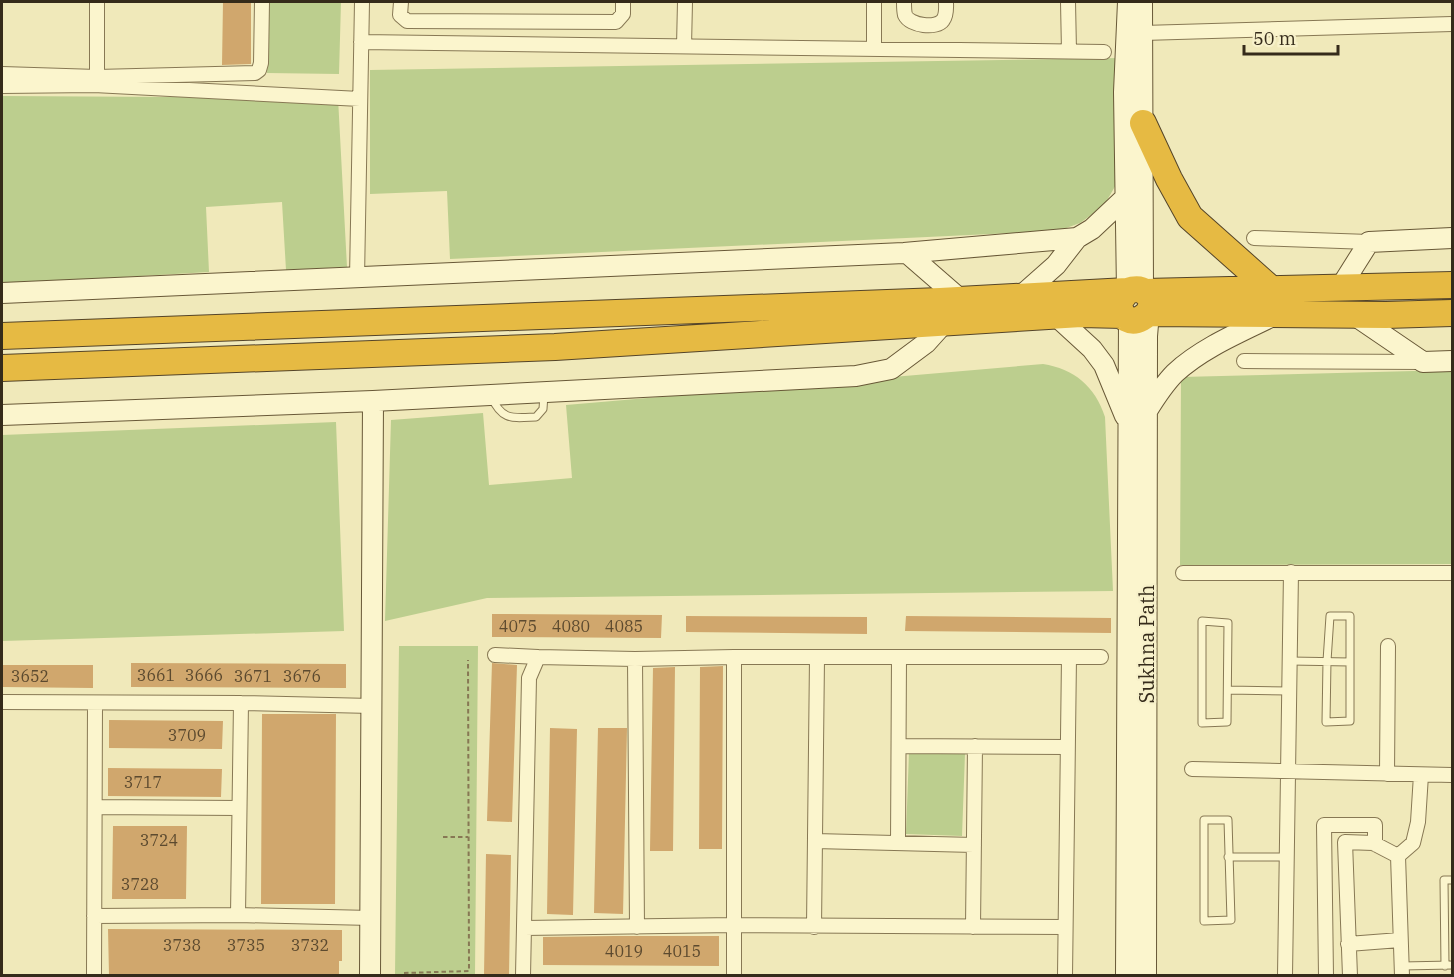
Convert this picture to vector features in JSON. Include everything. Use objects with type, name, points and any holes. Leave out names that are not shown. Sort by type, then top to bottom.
[{"type":"highway","points":[[1143,123],[1190,217],[1271,290]]},
{"type":"highway","points":[[2,368],[555,346],[1056,316],[1136,304],[1271,290],[1452,285]]},
{"type":"highway","points":[[2,336],[1021,296],[1277,314],[1452,313]]},
{"type":"street","points":[[97,2],[97,77]]},
{"type":"street","points":[[2,74],[97,77],[255,73],[259,70],[261,63],[262,2]]},
{"type":"street","points":[[357,278],[362,2]]},
{"type":"street","points":[[401,2],[400,15],[407,21],[616,22],[623,14],[623,2]]},
{"type":"street","points":[[684,46],[685,2]]},
{"type":"street","points":[[874,2],[874,48]]},
{"type":"street","points":[[904,2],[904,14],[908,20],[914,23],[938,25],[943,21],[946,2]]},
{"type":"street","points":[[1068,2],[1069,51]]},
{"type":"street","points":[[1128,2],[1124,92],[1126,197],[1136,304]]},
{"type":"street","points":[[1136,304],[1143,123],[1143,2]]},
{"type":"street","points":[[1143,33],[1452,24]]},
{"type":"street","points":[[361,42],[1104,52]]},
{"type":"street","points":[[2,86],[94,85],[360,99]]},
{"type":"street","points":[[2,293],[907,253],[1077,238],[1092,230],[1126,197]]},
{"type":"street","points":[[1021,296],[1056,265],[1077,238]]},
{"type":"street","points":[[1254,238],[1369,242],[1452,238]]},
{"type":"street","points":[[1340,288],[1369,242]]},
{"type":"street","points":[[907,253],[960,299]]},
{"type":"street","name":"Sukhna Path","points":[[1136,304],[1147,411],[1146,975]]},
{"type":"street","name":"Sukhna Path","points":[[1126,975],[1129,428],[1136,304]]},
{"type":"street","points":[[1147,411],[1175,373],[1191,361],[1277,314]]},
{"type":"street","points":[[1354,315],[1423,362]]},
{"type":"street","points":[[1056,316],[1092,349],[1104,365],[1129,428]]},
{"type":"street","points":[[2,415],[373,401],[856,376],[891,369],[926,343],[944,323]]},
{"type":"street","points":[[1244,361],[1452,361]]},
{"type":"street","points":[[370,975],[373,401]]},
{"type":"street","points":[[1285,975],[1291,572]]},
{"type":"street","points":[[1183,573],[1452,573]]},
{"type":"street","points":[[1387,774],[1388,646]]},
{"type":"street","points":[[495,655],[635,659],[1101,657]]},
{"type":"street","points":[[523,975],[529,678],[538,657]]},
{"type":"street","points":[[734,657],[734,975]]},
{"type":"street","points":[[1065,975],[1069,657]]},
{"type":"street","points":[[814,927],[817,658]]},
{"type":"street","points":[[898,843],[900,658]]},
{"type":"street","points":[[635,659],[637,927]]},
{"type":"street","points":[[2,702],[372,706]]},
{"type":"street","points":[[238,915],[241,703]]},
{"type":"street","points":[[94,975],[95,704]]},
{"type":"street","points":[[898,746],[1067,747]]},
{"type":"street","points":[[973,927],[975,746]]},
{"type":"street","points":[[1192,769],[1452,776]]},
{"type":"street","points":[[1398,856],[1413,843],[1418,822],[1421,775]]},
{"type":"street","points":[[94,807],[239,808]]},
{"type":"street","points":[[1326,975],[1324,825],[1375,825],[1375,844]]},
{"type":"street","points":[[815,841],[974,845]]},
{"type":"street","points":[[1350,975],[1345,842],[1375,844],[1398,856]]},
{"type":"street","points":[[1398,856],[1402,971]]},
{"type":"street","points":[[94,915],[371,918]]},
{"type":"street","points":[[524,928],[734,925],[1065,927]]},
{"type":"street","points":[[1348,944],[1400,940]]},
{"type":"lane","points":[[1330,616],[1350,616],[1350,721],[1326,722],[1327,662],[1330,616]]},
{"type":"lane","points":[[1202,621],[1228,622],[1228,690],[1227,722],[1202,723],[1202,621]]},
{"type":"lane","points":[[1290,661],[1350,662]]},
{"type":"lane","points":[[1228,690],[1289,691]]},
{"type":"lane","points":[[1204,820],[1228,820],[1228,857],[1231,920],[1204,921],[1204,820]]},
{"type":"lane","points":[[1228,857],[1287,857]]},
{"type":"lane","points":[[1402,971],[1449,966],[1444,880],[1452,880]]},
{"type":"path","points":[[404,973],[469,970],[468,660]]},
{"type":"path","points":[[443,837],[468,837]]},
{"type":"green space","points":[[268,2],[341,2],[339,74],[267,73]]},
{"type":"green space","points":[[1120,58],[1117,183],[1106,202],[1098,210],[1080,223],[1058,231],[450,259],[447,191],[370,194],[370,70]]},
{"type":"green space","points":[[2,96],[338,98],[347,267],[286,270],[282,202],[206,207],[209,272],[2,284]]},
{"type":"green space","points":[[1043,364],[1064,370],[1082,381],[1095,396],[1105,417],[1113,591],[487,598],[385,621],[391,420],[483,413],[489,485],[572,478],[566,405]]},
{"type":"green space","points":[[1452,370],[1452,564],[1180,565],[1181,377]]},
{"type":"green space","points":[[336,422],[344,631],[2,641],[2,435]]},
{"type":"green space","points":[[399,646],[478,646],[475,975],[395,975]]},
{"type":"green space","points":[[909,752],[965,754],[962,836],[906,834]]},
{"type":"building","points":[[223,2],[251,2],[251,64],[222,65]]},
{"type":"building","points":[[492,614],[662,615],[661,638],[492,637]]},
{"type":"building","points":[[686,616],[867,617],[867,634],[686,632]]},
{"type":"building","points":[[906,616],[1111,618],[1111,633],[905,631]]},
{"type":"building","points":[[131,663],[346,664],[346,688],[131,687]]},
{"type":"building","points":[[492,663],[517,665],[512,822],[487,821]]},
{"type":"building","points":[[2,665],[93,665],[93,688],[2,687]]},
{"type":"building","points":[[723,666],[722,849],[699,849],[700,667]]},
{"type":"building","points":[[675,667],[673,851],[650,851],[653,668]]},
{"type":"building","points":[[262,714],[336,714],[335,904],[261,904]]},
{"type":"building","points":[[109,720],[223,721],[222,749],[109,748]]},
{"type":"building","points":[[550,728],[577,729],[573,915],[547,914]]},
{"type":"building","points":[[598,728],[627,728],[623,914],[594,913]]},
{"type":"building","points":[[108,768],[222,769],[221,797],[108,796]]},
{"type":"building","points":[[113,826],[187,826],[186,899],[112,899]]},
{"type":"building","points":[[486,854],[511,855],[509,975],[484,975]]},
{"type":"building","points":[[108,929],[342,930],[342,961],[339,961],[339,975],[109,975]]},
{"type":"building","points":[[719,936],[719,966],[543,965],[543,937]]}]
